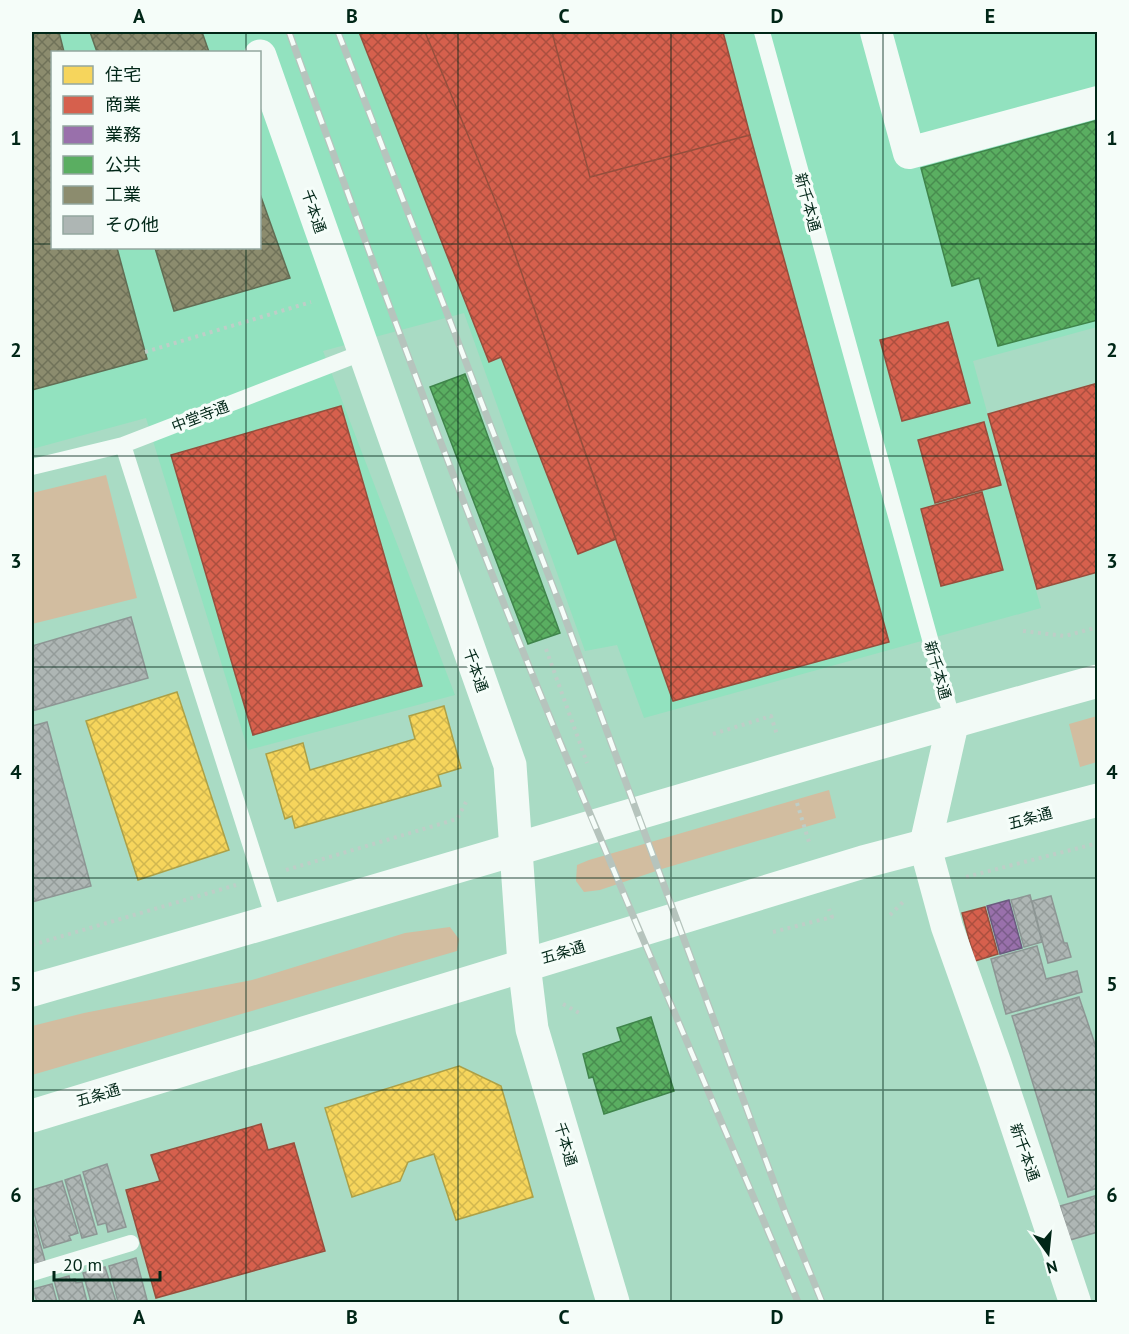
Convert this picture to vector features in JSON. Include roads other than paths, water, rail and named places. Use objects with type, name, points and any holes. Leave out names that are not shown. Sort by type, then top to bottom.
[{"type":"main road","name":"千本通","points":[[251,32],[258,51]]},
{"type":"main road","name":"千本通","points":[[261,60],[510,765],[524,964],[532,1029],[613,1302]]},
{"type":"main road","points":[[32,990],[275,922],[833,754],[1098,681]]},
{"type":"main road","name":"五条通","points":[[32,1116],[851,866],[1098,800]]},
{"type":"street","points":[[876,32],[909,153],[1098,102]]},
{"type":"street","name":"新千本通","points":[[953,722],[925,846],[947,927],[995,1062],[1075,1302]]},
{"type":"lane","name":"新千本通","points":[[762,32],[953,722]]},
{"type":"lane","name":"中堂寺通","points":[[32,467],[123,445],[364,352]]},
{"type":"lane","points":[[123,445],[275,922]]},
{"type":"lane","points":[[32,1273],[131,1244]]},
{"type":"railway","points":[[289,32],[370,255],[512,624],[617,879],[798,1302]]},
{"type":"railway","points":[[338,32],[562,610],[785,1212],[822,1302]]}]
